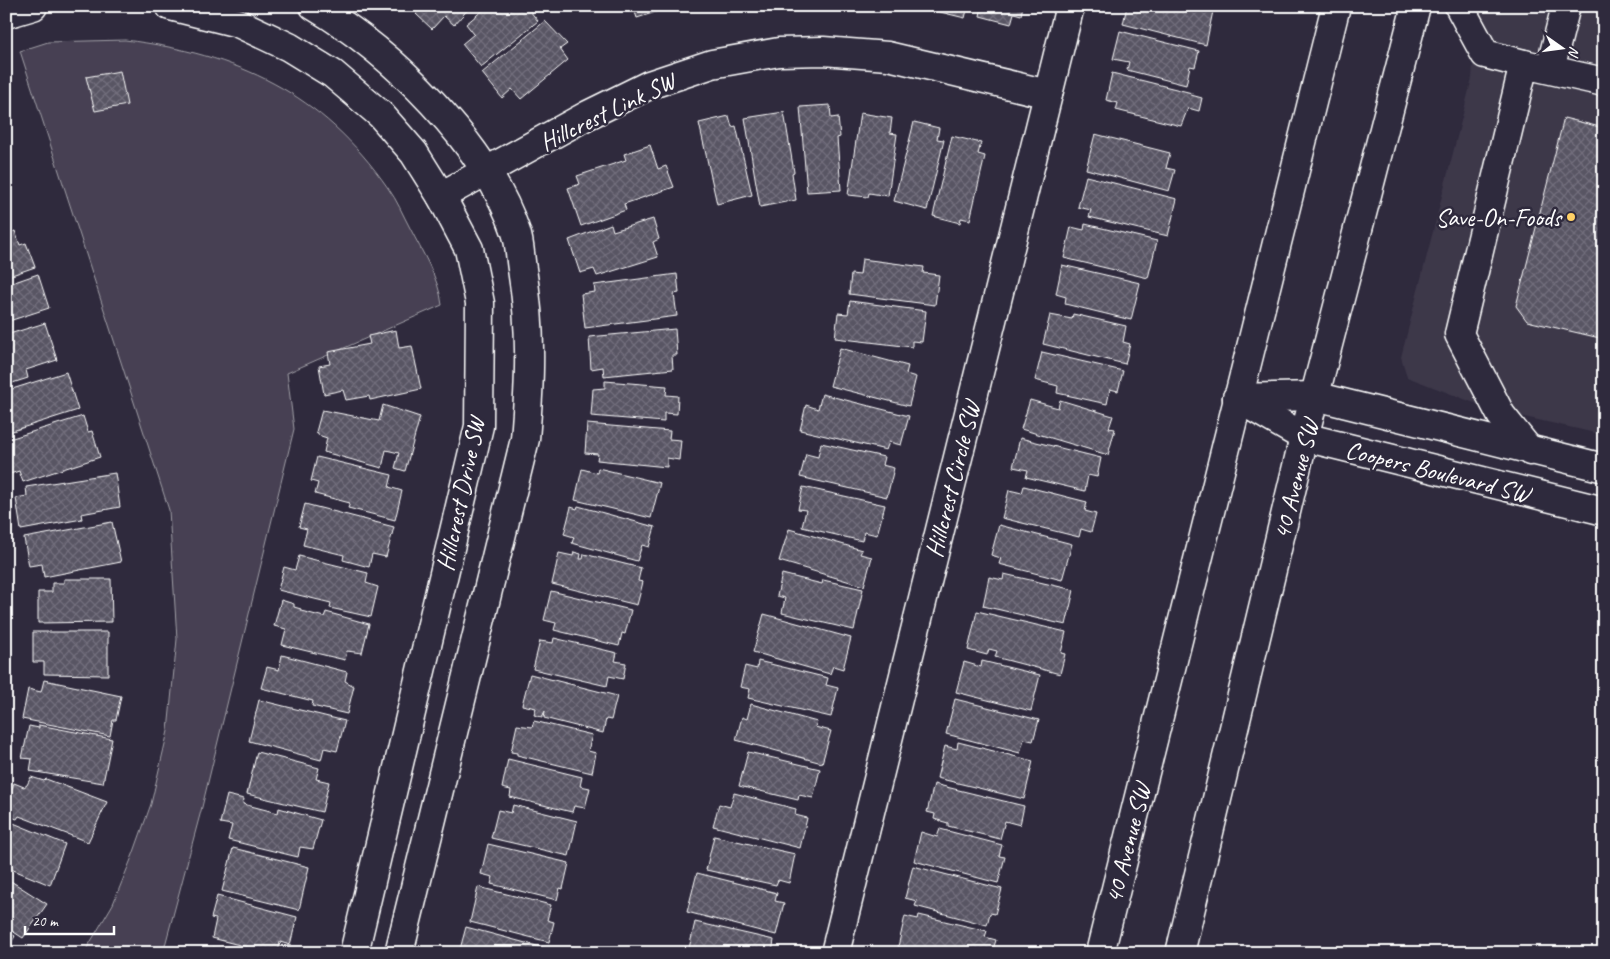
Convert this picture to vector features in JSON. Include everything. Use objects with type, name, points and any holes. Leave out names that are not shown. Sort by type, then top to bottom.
[{"type":"street","points":[[6,14],[33,6]]},
{"type":"street","name":"Hillcrest Drive SW","points":[[170,6],[238,23],[289,47],[334,74],[387,123],[414,153],[441,196],[469,249],[480,303],[479,426],[354,953]]},
{"type":"street","name":"Hillcrest Drive SW","points":[[314,6],[373,46],[415,83],[448,121],[486,171],[516,233],[529,315],[530,382],[526,439],[399,953]]},
{"type":"street","name":"Hillcrest Circle SW","points":[[835,953],[1070,6]]},
{"type":"street","name":"40 Avenue SW","points":[[1100,953],[1336,6]]},
{"type":"street","name":"40 Avenue SW","points":[[1180,953],[1304,437],[1416,6]]},
{"type":"street","points":[[1460,6],[1485,54],[1604,82]]},
{"type":"street","points":[[1550,70],[1566,6]]},
{"type":"street","name":"Hillcrest Link SW","points":[[441,196],[588,115],[649,85],[712,64],[780,52],[823,51],[888,56],[1048,94]]},
{"type":"street","points":[[1524,64],[1459,334],[1501,415],[1530,451]]},
{"type":"street","name":"Coopers Boulevard SW","points":[[1237,398],[1316,396],[1604,468]]},
{"type":"street","name":"Coopers Boulevard SW","points":[[1237,398],[1304,437],[1604,511]]},
{"type":"shaded area","points":[[1477,6],[1604,6],[1604,435],[1490,409],[1407,377],[1401,357],[1472,78]]},
{"type":"shaded area","points":[[125,40],[166,46],[240,68],[274,84],[306,103],[335,127],[362,155],[394,197],[434,275],[442,305],[287,373],[294,429],[202,807],[163,953],[84,953],[113,904],[134,852],[151,804],[168,731],[177,639],[169,510],[20,51],[48,42]]},
{"type":"building","points":[[424,6],[471,6],[454,25],[444,16],[432,29],[416,14]]},
{"type":"building","points":[[488,6],[526,6],[538,21],[481,67],[462,44],[474,34],[466,24]]},
{"type":"building","points":[[633,6],[665,6],[665,9],[637,18]]},
{"type":"building","points":[[937,6],[968,6],[965,18],[936,11]]},
{"type":"building","points":[[982,6],[1023,6],[1021,15],[1014,13],[1011,24],[980,16]]},
{"type":"building","points":[[1127,6],[1195,6],[1213,11],[1206,45],[1123,24]]},
{"type":"building","points":[[545,21],[567,44],[560,49],[568,60],[521,99],[512,89],[502,98],[482,73]]},
{"type":"building","points":[[1120,31],[1199,51],[1195,67],[1190,66],[1186,85],[1127,70],[1129,62],[1113,59]]},
{"type":"building","points":[[120,71],[127,105],[95,111],[86,77]]},
{"type":"building","points":[[1112,73],[1192,93],[1191,95],[1202,98],[1199,111],[1188,108],[1181,126],[1116,110],[1118,103],[1106,100]]},
{"type":"building","points":[[830,105],[831,118],[838,117],[840,137],[837,138],[841,190],[807,192],[800,107]]},
{"type":"building","points":[[784,112],[794,172],[792,173],[796,200],[760,207],[745,118]]},
{"type":"building","points":[[860,113],[892,118],[890,133],[897,134],[888,196],[869,193],[868,197],[848,195]]},
{"type":"building","points":[[729,116],[732,127],[736,126],[752,195],[717,204],[699,123]]},
{"type":"building","name":"Save-On-Foods","points":[[1564,118],[1604,128],[1604,339],[1527,321],[1516,306]]},
{"type":"building","points":[[914,122],[939,128],[937,139],[944,140],[927,210],[894,201]]},
{"type":"building","points":[[1095,134],[1170,153],[1166,168],[1175,170],[1169,191],[1086,169]]},
{"type":"building","points":[[952,136],[981,143],[978,154],[985,156],[970,220],[961,218],[960,223],[933,216]]},
{"type":"building","points":[[650,145],[658,169],[666,166],[674,187],[624,204],[626,210],[581,226],[568,188],[580,184],[577,176],[626,160],[624,154]]},
{"type":"building","points":[[1086,176],[1177,199],[1168,236],[1089,217],[1091,210],[1078,207]]},
{"type":"building","points":[[653,219],[659,239],[653,242],[658,257],[597,276],[594,269],[580,273],[569,240],[611,224],[613,231]]},
{"type":"building","points":[[1085,224],[1157,241],[1148,278],[1064,258],[1071,227],[1084,230]]},
{"type":"building","points":[[15,231],[20,245],[26,243],[35,267],[6,277],[6,234]]},
{"type":"building","points":[[862,259],[924,267],[923,273],[939,275],[935,305],[849,294],[851,274],[860,275]]},
{"type":"building","points":[[1062,265],[1140,283],[1131,320],[1065,304],[1066,297],[1056,294]]},
{"type":"building","points":[[38,274],[49,308],[9,321],[11,327],[6,328],[6,285]]},
{"type":"building","points":[[677,274],[679,293],[674,294],[677,316],[585,328],[581,294],[595,292],[594,285]]},
{"type":"building","points":[[850,301],[926,311],[922,342],[912,341],[912,347],[835,338],[838,313],[848,314]]},
{"type":"building","points":[[1073,314],[1126,326],[1123,342],[1130,344],[1125,364],[1043,344],[1050,315],[1072,319]]},
{"type":"building","points":[[45,323],[57,360],[26,370],[28,378],[6,385],[6,335]]},
{"type":"building","points":[[675,329],[677,355],[672,355],[673,369],[604,376],[603,367],[591,369],[589,337]]},
{"type":"building","points":[[396,330],[399,348],[412,346],[421,389],[370,400],[369,396],[346,400],[343,390],[324,394],[319,366],[330,364],[328,352],[370,344],[368,336]]},
{"type":"building","points":[[840,348],[908,366],[906,374],[916,377],[909,406],[830,386]]},
{"type":"building","points":[[1042,352],[1123,371],[1118,391],[1110,389],[1107,404],[1057,393],[1058,386],[1035,380]]},
{"type":"building","points":[[66,372],[78,410],[6,433],[6,391]]},
{"type":"building","points":[[605,381],[667,386],[666,395],[678,396],[677,414],[664,413],[664,422],[591,416],[593,389],[605,388]]},
{"type":"building","points":[[822,394],[909,416],[901,445],[889,442],[886,450],[800,430],[806,405],[818,409]]},
{"type":"building","points":[[1030,400],[1058,408],[1060,400],[1113,416],[1109,428],[1115,429],[1108,455],[1021,429]]},
{"type":"building","points":[[383,405],[420,417],[405,471],[395,468],[399,453],[386,450],[382,468],[324,452],[327,438],[318,435],[316,432],[322,410],[379,421]]},
{"type":"building","points":[[83,416],[88,432],[92,431],[100,457],[23,482],[19,471],[7,475],[6,440]]},
{"type":"building","points":[[587,424],[670,431],[669,439],[681,440],[679,460],[667,458],[667,467],[597,460],[598,454],[585,453]]},
{"type":"building","points":[[1020,438],[1101,458],[1097,477],[1088,475],[1085,491],[1026,477],[1028,470],[1013,467]]},
{"type":"building","points":[[821,443],[884,457],[882,465],[894,468],[887,497],[800,477],[806,454],[818,457]]},
{"type":"building","points":[[317,457],[392,475],[389,487],[402,491],[395,520],[348,508],[350,503],[315,494],[318,483],[311,481]]},
{"type":"building","points":[[598,468],[660,483],[651,518],[575,500],[582,469],[597,473]]},
{"type":"building","points":[[115,473],[120,507],[81,514],[82,519],[21,530],[16,498],[27,496],[26,487]]},
{"type":"building","points":[[1024,486],[1087,502],[1085,511],[1096,514],[1091,532],[1081,529],[1079,537],[1002,518],[1009,490],[1022,493]]},
{"type":"building","points":[[803,487],[885,505],[877,535],[864,532],[862,541],[802,527],[806,510],[798,509]]},
{"type":"building","points":[[305,504],[394,527],[386,557],[372,554],[369,567],[343,560],[344,555],[303,545],[307,529],[299,527]]},
{"type":"building","points":[[578,506],[655,527],[649,547],[642,545],[637,561],[572,543],[574,537],[564,534],[571,507],[577,509]]},
{"type":"building","points":[[112,522],[121,562],[44,577],[42,564],[29,566],[24,538]]},
{"type":"building","points":[[999,525],[1072,544],[1062,580],[999,564],[1001,558],[991,555]]},
{"type":"building","points":[[789,529],[862,550],[860,554],[872,557],[864,586],[779,561]]},
{"type":"building","points":[[574,552],[581,554],[580,559],[583,559],[584,554],[641,568],[638,581],[643,582],[637,605],[552,584],[559,553],[573,556]]},
{"type":"building","points":[[299,556],[368,573],[366,583],[378,587],[371,617],[330,608],[331,603],[278,590],[284,567],[295,570]]},
{"type":"building","points":[[782,574],[822,584],[823,580],[863,589],[854,630],[782,613],[785,598],[777,596]]},
{"type":"building","points":[[1004,574],[1074,590],[1066,625],[983,606],[989,577],[1003,580]]},
{"type":"building","points":[[64,579],[111,579],[112,622],[38,623],[38,592],[52,592],[52,583],[64,583]]},
{"type":"building","points":[[551,591],[631,610],[625,634],[622,633],[619,646],[554,630],[556,623],[544,620]]},
{"type":"building","points":[[281,600],[294,604],[294,607],[301,609],[301,611],[324,617],[326,612],[369,624],[362,653],[347,651],[345,660],[282,645],[286,629],[274,626]]},
{"type":"building","points":[[977,611],[1066,632],[1061,653],[1065,654],[1060,674],[995,657],[997,651],[989,649],[987,655],[968,650]]},
{"type":"building","points":[[764,614],[851,638],[843,669],[833,666],[830,674],[753,652]]},
{"type":"building","points":[[33,632],[108,632],[108,675],[44,674],[44,662],[33,662]]},
{"type":"building","points":[[554,638],[617,653],[615,661],[626,663],[623,679],[609,676],[607,686],[533,669],[540,641],[553,643]]},
{"type":"building","points":[[282,655],[347,672],[345,681],[354,686],[347,714],[312,706],[313,701],[261,688],[267,667],[279,670]]},
{"type":"building","points":[[758,661],[828,678],[826,685],[838,688],[831,717],[748,698],[750,689],[740,687],[745,666],[757,669]]},
{"type":"building","points":[[982,661],[1040,675],[1031,711],[956,692],[964,662],[981,667]]},
{"type":"building","points":[[530,674],[617,696],[611,720],[606,719],[603,733],[544,718],[545,711],[542,717],[534,715],[536,708],[522,705]]},
{"type":"building","points":[[44,680],[121,696],[116,720],[113,720],[110,736],[22,719],[28,689],[41,692]]},
{"type":"building","points":[[955,699],[1039,720],[1033,741],[1024,739],[1020,753],[946,734]]},
{"type":"building","points":[[259,700],[345,721],[337,751],[324,748],[321,760],[249,741]]},
{"type":"building","points":[[751,704],[817,722],[815,727],[831,731],[822,763],[736,740],[742,717],[747,719]]},
{"type":"building","points":[[534,721],[592,735],[588,751],[596,753],[592,773],[511,752],[517,725],[532,727]]},
{"type":"building","points":[[39,725],[112,739],[103,783],[30,771],[32,759],[22,758],[29,726],[39,728]]},
{"type":"building","points":[[958,742],[1033,761],[1024,799],[937,778],[945,746],[957,749]]},
{"type":"building","points":[[257,752],[319,768],[316,779],[329,782],[322,812],[247,794]]},
{"type":"building","points":[[748,752],[820,769],[813,798],[799,795],[798,800],[739,786]]},
{"type":"building","points":[[508,759],[582,777],[580,786],[590,788],[585,808],[574,806],[572,812],[510,797],[511,790],[502,788]]},
{"type":"building","points":[[31,777],[44,781],[46,779],[107,802],[88,842],[19,816],[17,819],[6,815],[6,804],[14,783],[24,787]]},
{"type":"building","points":[[934,784],[1024,806],[1020,825],[1005,821],[1000,839],[948,826],[948,823],[934,819],[935,814],[927,812]]},
{"type":"building","points":[[734,793],[796,809],[795,815],[807,818],[800,848],[713,826],[719,804],[730,807]]},
{"type":"building","points":[[227,795],[244,799],[243,804],[278,813],[279,808],[321,820],[313,849],[300,847],[298,857],[228,840],[232,825],[220,823]]},
{"type":"building","points":[[513,805],[577,821],[569,856],[491,838],[498,810],[511,813]]},
{"type":"building","points":[[6,820],[65,844],[50,885],[6,867]]},
{"type":"building","points":[[940,829],[1002,845],[999,856],[1005,857],[998,883],[914,861],[921,832],[937,837]]},
{"type":"building","points":[[714,836],[795,854],[789,883],[778,880],[776,885],[706,870]]},
{"type":"building","points":[[488,844],[569,863],[563,889],[560,888],[557,900],[491,884],[493,877],[481,874]]},
{"type":"building","points":[[233,848],[309,867],[299,910],[222,891]]},
{"type":"building","points":[[913,866],[1002,889],[995,914],[990,913],[987,925],[915,906],[917,901],[905,898]]},
{"type":"building","points":[[697,873],[777,893],[775,901],[784,903],[776,935],[687,912]]},
{"type":"building","points":[[6,878],[47,904],[23,938],[6,927]]},
{"type":"building","points":[[478,887],[551,905],[547,920],[554,922],[549,942],[470,922]]},
{"type":"building","points":[[217,896],[297,917],[290,945],[280,942],[278,953],[271,953],[212,938],[216,919],[211,918]]},
{"type":"building","points":[[919,915],[987,931],[985,937],[996,940],[992,953],[921,953],[898,947],[905,916],[918,919]]},
{"type":"building","points":[[695,922],[774,940],[772,953],[688,953]]},
{"type":"building","points":[[466,927],[552,950],[552,953],[459,953]]},
{"type":"building","points":[[6,931],[15,936],[6,952]]},
{"type":"building","points":[[213,947],[238,953],[211,953]]},
{"type":"place","name":"Save-On-Foods","points":[[1571,217]]}]
